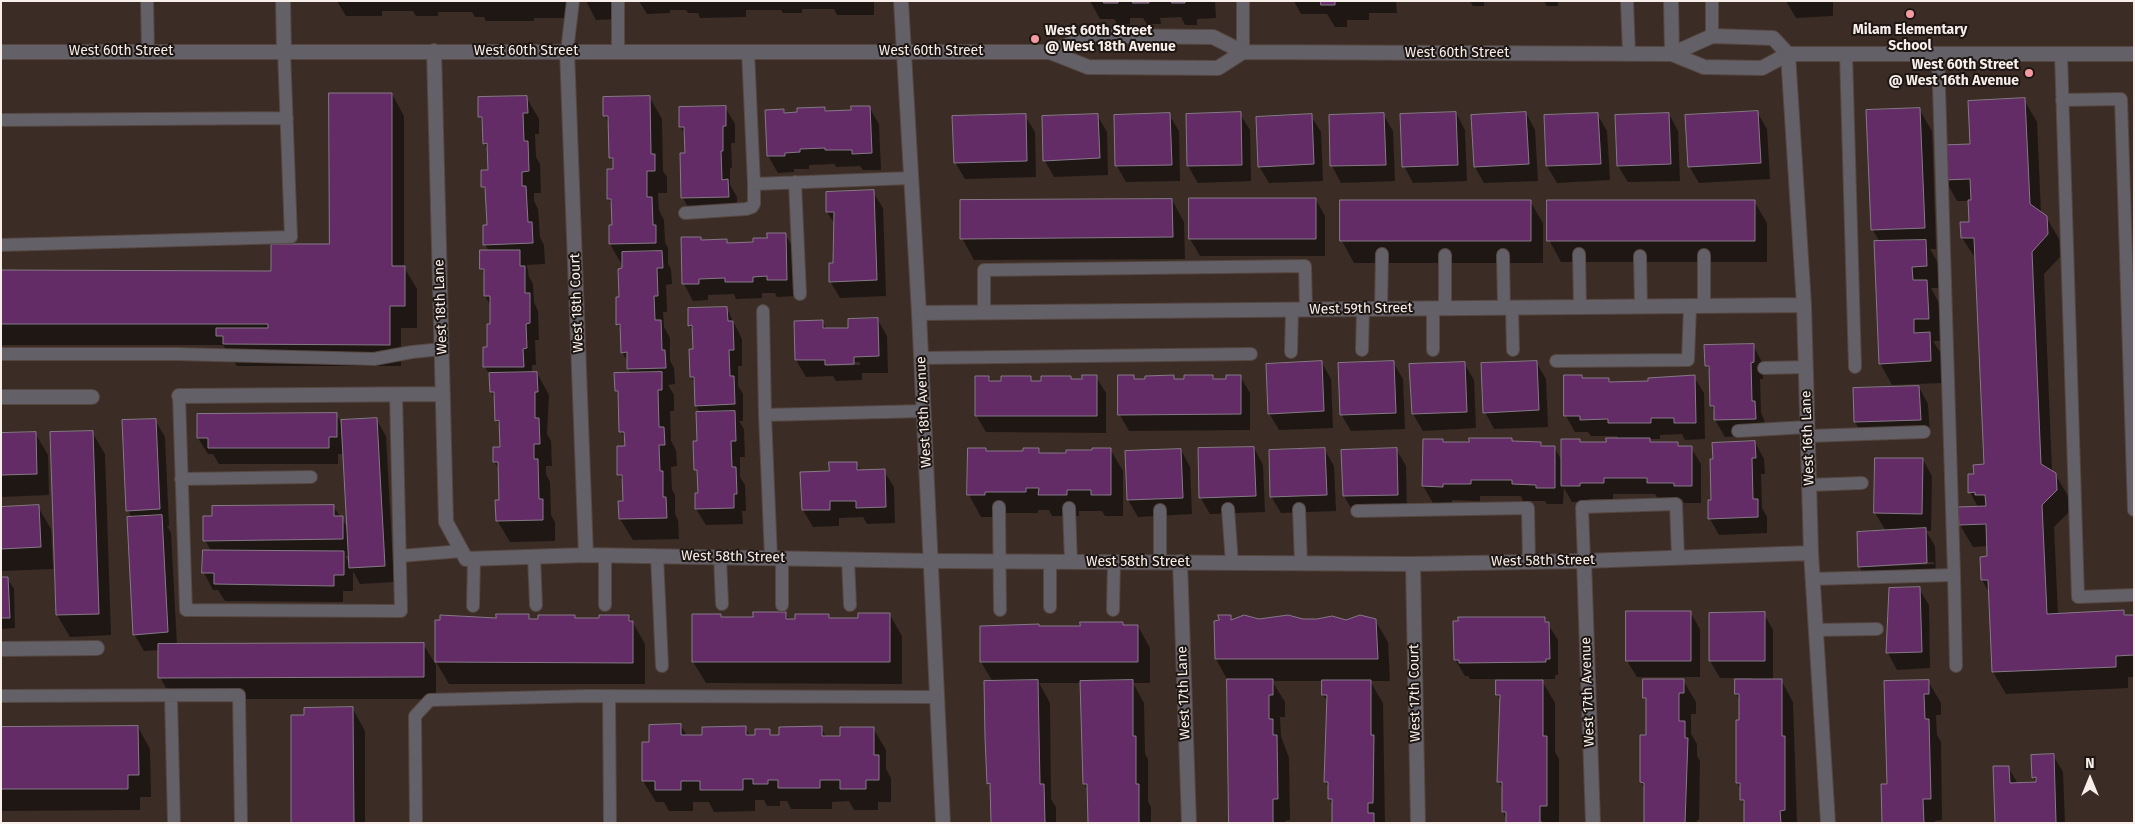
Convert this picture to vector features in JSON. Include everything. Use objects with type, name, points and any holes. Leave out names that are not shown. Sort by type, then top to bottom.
[{"type":"street","points":[[283,1],[284,51]]},
{"type":"street","name":"West 18th Avenue","points":[[901,1],[919,313],[943,823]]},
{"type":"street","points":[[1671,1],[1672,54]]},
{"type":"street","name":"West 60th Street","points":[[1050,52],[1092,36],[1213,37],[1243,52],[1672,54],[1704,67],[1762,68],[1788,54],[2134,54]]},
{"type":"street","name":"West 60th Street","points":[[1672,54],[1712,36],[1773,38],[1788,54]]},
{"type":"street","name":"West 18th Lane","points":[[434,51],[446,522],[467,556]]},
{"type":"street","name":"West 18th Court","points":[[567,51],[586,555]]},
{"type":"street","name":"West 60th Street","points":[[1,52],[1050,52],[1088,67],[1218,68],[1243,52]]},
{"type":"street","name":"West 16th Lane","points":[[1788,54],[1804,305],[1812,579],[1828,823]]},
{"type":"street","name":"West 59th Street","points":[[919,313],[1804,305]]},
{"type":"street","points":[[178,396],[443,394]]},
{"type":"street","points":[[1,397],[92,396]]},
{"type":"street","name":"West 58th Street","points":[[467,556],[586,555],[931,561],[1413,564],[1584,561],[1811,553]]},
{"type":"street","name":"West 17th Avenue","points":[[1584,561],[1593,823]]},
{"type":"street","name":"West 17th Lane","points":[[1180,562],[1189,823]]},
{"type":"street","name":"West 17th Court","points":[[1413,564],[1418,823]]},
{"type":"street","points":[[1,649],[97,648]]},
{"type":"lane","points":[[147,1],[148,51]]},
{"type":"lane","points":[[567,51],[573,1]]},
{"type":"lane","points":[[618,1],[618,51]]},
{"type":"lane","points":[[1243,52],[1244,1]]},
{"type":"lane","points":[[1627,1],[1629,54]]},
{"type":"lane","points":[[1712,1],[1712,36]]},
{"type":"lane","points":[[1,245],[291,237],[284,51]]},
{"type":"lane","points":[[685,213],[746,209],[754,204],[748,51]]},
{"type":"lane","points":[[1846,54],[1855,367]]},
{"type":"lane","points":[[2061,54],[2078,597],[2134,595]]},
{"type":"lane","points":[[1938,55],[1956,666]]},
{"type":"lane","points":[[2062,100],[2120,99],[2129,220],[2134,510]]},
{"type":"lane","points":[[1,120],[287,118]]},
{"type":"lane","points":[[754,184],[911,178]]},
{"type":"lane","points":[[795,182],[800,294]]},
{"type":"lane","points":[[1381,309],[1382,254]]},
{"type":"lane","points":[[1579,254],[1580,307]]},
{"type":"lane","points":[[1433,350],[1445,255]]},
{"type":"lane","points":[[1503,255],[1513,350]]},
{"type":"lane","points":[[1556,362],[1688,360],[1704,255]]},
{"type":"lane","points":[[1640,256],[1641,307]]},
{"type":"lane","points":[[984,313],[984,270],[1305,266],[1292,352]]},
{"type":"lane","points":[[1362,350],[1363,309]]},
{"type":"lane","points":[[763,312],[765,415],[782,605]]},
{"type":"lane","points":[[1,354],[176,354],[374,359],[442,349]]},
{"type":"lane","points":[[921,358],[1251,354]]},
{"type":"lane","points":[[1764,368],[1806,367]]},
{"type":"lane","points":[[178,396],[186,610],[401,611],[396,394]]},
{"type":"lane","points":[[765,415],[924,411]]},
{"type":"lane","points":[[1738,431],[1924,432]]},
{"type":"lane","points":[[181,479],[311,477]]},
{"type":"lane","points":[[1809,485],[1862,483]]},
{"type":"lane","points":[[1584,561],[1582,507],[1676,504],[1678,557]]},
{"type":"lane","points":[[998,507],[1000,610]]},
{"type":"lane","points":[[1069,508],[1071,562]]},
{"type":"lane","points":[[1357,511],[1528,508],[1529,562]]},
{"type":"lane","points":[[1228,509],[1232,563]]},
{"type":"lane","points":[[1299,509],[1302,563]]},
{"type":"lane","points":[[1160,510],[1160,562]]},
{"type":"lane","points":[[400,556],[467,556],[473,606]]},
{"type":"lane","points":[[534,556],[536,605]]},
{"type":"lane","points":[[604,556],[605,605]]},
{"type":"lane","points":[[657,556],[662,666]]},
{"type":"lane","points":[[720,557],[722,604]]},
{"type":"lane","points":[[848,559],[850,605]]},
{"type":"lane","points":[[1050,561],[1050,607]]},
{"type":"lane","points":[[1113,610],[1114,562]]},
{"type":"lane","points":[[1812,579],[1954,575]]},
{"type":"lane","points":[[1816,630],[1877,629]]},
{"type":"lane","points":[[1,696],[239,695],[242,823]]},
{"type":"lane","points":[[171,696],[174,823]]},
{"type":"lane","points":[[416,823],[415,716],[430,700],[609,696],[937,697]]},
{"type":"lane","points":[[609,696],[610,823]]},
{"type":"building","points":[[1104,1],[1118,1],[1118,3],[1104,3]]},
{"type":"building","points":[[1133,1],[1149,1],[1149,3],[1133,3]]},
{"type":"building","points":[[1172,1],[1185,1],[1185,3],[1172,3]]},
{"type":"building","points":[[1321,1],[1335,1],[1335,5],[1321,5]]},
{"type":"building","points":[[329,93],[392,93],[392,266],[405,266],[405,306],[390,306],[390,345],[223,344],[223,336],[216,336],[216,328],[268,328],[268,324],[1,324],[1,270],[271,271],[271,244],[329,244]]},
{"type":"building","points":[[527,96],[528,113],[523,113],[524,141],[528,141],[529,171],[522,172],[522,186],[526,186],[528,222],[532,222],[533,243],[483,245],[483,225],[487,225],[485,187],[481,187],[481,170],[488,170],[487,143],[483,144],[482,117],[478,117],[478,97]]},
{"type":"building","points":[[650,96],[651,154],[655,154],[655,171],[647,171],[647,197],[652,197],[653,225],[656,225],[656,243],[609,244],[609,225],[612,225],[611,199],[607,199],[607,169],[613,169],[613,158],[609,158],[608,116],[603,116],[603,97]]},
{"type":"building","points":[[2025,98],[2030,204],[2047,216],[2048,234],[2032,252],[2041,464],[2056,473],[2057,490],[2042,505],[2047,614],[2124,610],[2124,615],[2134,615],[2134,655],[2116,656],[2116,667],[1992,672],[1988,580],[1981,580],[1980,557],[1987,556],[1986,524],[1959,525],[1958,507],[1986,506],[1985,495],[1975,495],[1975,492],[1968,493],[1968,474],[1974,474],[1973,465],[1984,464],[1974,238],[1961,238],[1960,222],[1969,222],[1968,200],[1971,200],[1970,179],[1943,180],[1942,145],[1970,144],[1968,101]]},
{"type":"building","points":[[726,106],[726,126],[723,126],[723,151],[721,151],[722,180],[728,179],[729,197],[681,198],[680,153],[685,153],[684,127],[679,127],[679,107]]},
{"type":"building","points":[[851,106],[870,106],[872,153],[852,154],[852,150],[825,150],[825,148],[800,149],[800,152],[785,153],[785,156],[767,156],[765,110],[784,109],[784,113],[797,112],[797,108],[825,107],[825,111],[851,110]]},
{"type":"building","points":[[1920,108],[1925,228],[1871,230],[1866,110]]},
{"type":"building","points":[[1758,111],[1761,163],[1688,167],[1685,115]]},
{"type":"building","points":[[1241,112],[1242,165],[1187,166],[1186,114]]},
{"type":"building","points":[[1456,112],[1458,165],[1402,167],[1400,114]]},
{"type":"building","points":[[1526,112],[1529,164],[1474,167],[1471,115]]},
{"type":"building","points":[[1170,113],[1172,165],[1115,166],[1114,115]]},
{"type":"building","points":[[1384,113],[1386,165],[1330,166],[1329,115]]},
{"type":"building","points":[[1598,113],[1601,164],[1546,166],[1544,115]]},
{"type":"building","points":[[1669,113],[1671,164],[1617,166],[1615,115]]},
{"type":"building","points":[[1026,114],[1027,161],[954,163],[952,116]]},
{"type":"building","points":[[1098,114],[1100,158],[1043,161],[1042,116]]},
{"type":"building","points":[[1312,114],[1314,164],[1258,167],[1256,117]]},
{"type":"building","points":[[874,190],[877,280],[829,282],[829,263],[833,263],[834,212],[826,212],[826,192]]},
{"type":"building","points":[[1189,198],[1316,198],[1316,239],[1189,239]]},
{"type":"building","points":[[1172,199],[1173,237],[960,239],[960,200]]},
{"type":"building","points":[[1340,200],[1531,200],[1531,241],[1340,241]]},
{"type":"building","points":[[1547,200],[1755,200],[1755,241],[1547,241]]},
{"type":"building","points":[[767,233],[786,233],[787,280],[767,280],[767,276],[753,277],[753,282],[725,282],[725,278],[699,279],[699,284],[682,284],[681,237],[701,237],[701,240],[727,239],[727,243],[753,242],[753,238],[767,238]]},
{"type":"building","points":[[1926,240],[1927,266],[1912,267],[1913,280],[1927,280],[1929,319],[1914,319],[1914,333],[1930,332],[1931,361],[1879,364],[1874,241]]},
{"type":"building","points":[[480,250],[520,250],[520,266],[525,266],[525,293],[530,293],[530,323],[526,324],[527,348],[523,349],[524,367],[483,367],[483,347],[487,347],[487,324],[490,324],[490,296],[484,296],[484,269],[480,269]]},
{"type":"building","points":[[662,251],[663,268],[657,268],[658,296],[654,296],[655,320],[661,320],[662,350],[665,350],[666,368],[627,369],[627,352],[621,353],[620,324],[616,325],[616,297],[619,297],[618,269],[622,268],[622,252]]},
{"type":"building","points":[[727,307],[728,321],[733,321],[734,350],[729,350],[730,376],[734,376],[735,404],[695,406],[694,377],[690,377],[689,349],[693,349],[692,325],[688,326],[688,308]]},
{"type":"building","points":[[878,318],[879,356],[854,357],[854,364],[825,365],[825,360],[795,360],[794,321],[823,320],[823,328],[848,328],[848,319]]},
{"type":"building","points":[[1754,344],[1754,362],[1751,363],[1752,401],[1755,401],[1756,419],[1714,420],[1714,406],[1710,406],[1709,366],[1705,366],[1704,345]]},
{"type":"building","points":[[1322,361],[1324,411],[1268,414],[1266,364]]},
{"type":"building","points":[[1394,361],[1396,413],[1340,415],[1338,363]]},
{"type":"building","points":[[1537,361],[1539,410],[1483,413],[1481,363]]},
{"type":"building","points":[[1465,362],[1467,412],[1412,414],[1409,364]]},
{"type":"building","points":[[537,372],[538,392],[535,392],[535,418],[539,418],[540,444],[534,444],[534,459],[538,459],[539,499],[543,499],[543,520],[496,521],[495,500],[499,500],[498,462],[493,462],[493,447],[500,447],[499,420],[495,421],[494,392],[490,392],[489,373]]},
{"type":"building","points":[[662,372],[662,390],[658,390],[659,427],[664,427],[665,445],[659,445],[660,471],[663,471],[663,497],[666,497],[667,518],[619,519],[618,501],[623,501],[622,475],[617,475],[617,446],[625,446],[624,432],[619,432],[618,391],[615,391],[614,373]]},
{"type":"building","points":[[1082,375],[1097,375],[1097,416],[975,416],[975,376],[989,376],[989,381],[1001,381],[1001,376],[1031,376],[1031,381],[1041,381],[1041,376],[1071,376],[1071,379],[1082,379]]},
{"type":"building","points":[[1118,375],[1134,375],[1134,379],[1145,379],[1145,376],[1174,375],[1174,379],[1184,379],[1184,375],[1213,375],[1213,379],[1226,379],[1226,375],[1241,375],[1241,414],[1118,415]]},
{"type":"building","points":[[1564,375],[1582,375],[1582,378],[1609,378],[1609,382],[1648,381],[1648,378],[1695,375],[1696,423],[1674,423],[1674,418],[1651,418],[1651,423],[1608,423],[1608,419],[1580,420],[1580,416],[1564,416]]},
{"type":"building","points":[[1919,386],[1921,420],[1854,422],[1853,388]]},
{"type":"building","points":[[735,411],[736,441],[731,441],[732,467],[736,467],[737,494],[734,494],[734,508],[695,509],[695,493],[698,493],[697,470],[694,470],[693,441],[697,441],[696,412]]},
{"type":"building","points":[[337,413],[337,437],[329,437],[329,448],[208,448],[208,438],[197,438],[197,414]]},
{"type":"building","points":[[377,418],[385,566],[349,568],[341,420]]},
{"type":"building","points":[[156,419],[160,509],[126,511],[122,420]]},
{"type":"building","points":[[93,431],[99,614],[56,615],[50,432]]},
{"type":"building","points":[[36,432],[37,474],[1,475],[1,433]]},
{"type":"building","points":[[1469,438],[1512,438],[1512,441],[1541,442],[1541,446],[1555,446],[1555,488],[1536,488],[1536,485],[1512,484],[1512,480],[1471,480],[1471,484],[1443,484],[1443,487],[1422,486],[1423,439],[1443,439],[1443,442],[1469,442]]},
{"type":"building","points":[[1606,438],[1650,438],[1650,442],[1678,442],[1678,446],[1692,446],[1692,486],[1674,486],[1674,483],[1647,483],[1647,478],[1604,478],[1604,483],[1580,483],[1580,486],[1561,486],[1561,439],[1580,439],[1580,442],[1606,442]]},
{"type":"building","points":[[1755,441],[1756,458],[1752,458],[1753,499],[1758,499],[1758,517],[1708,519],[1708,500],[1711,500],[1710,459],[1713,459],[1712,443]]},
{"type":"building","points":[[1254,447],[1256,496],[1199,498],[1198,448]]},
{"type":"building","points":[[968,448],[986,448],[986,451],[1023,451],[1023,448],[1039,448],[1039,453],[1066,453],[1066,450],[1111,448],[1111,495],[1091,495],[1091,490],[1067,490],[1067,495],[1038,495],[1039,488],[1026,488],[1026,492],[985,492],[985,495],[967,495]]},
{"type":"building","points":[[1325,448],[1327,495],[1270,497],[1269,450]]},
{"type":"building","points":[[1397,448],[1398,495],[1343,496],[1341,450]]},
{"type":"building","points":[[1181,449],[1183,498],[1127,500],[1125,451]]},
{"type":"building","points":[[1875,458],[1923,458],[1922,514],[1874,513]]},
{"type":"building","points":[[829,462],[857,462],[857,470],[885,469],[886,507],[856,508],[856,501],[830,501],[830,510],[802,510],[800,472],[829,471]]},
{"type":"building","points":[[39,505],[41,547],[1,549],[1,507]]},
{"type":"building","points":[[334,505],[334,516],[343,516],[343,539],[203,541],[203,516],[212,516],[212,506]]},
{"type":"building","points":[[162,515],[168,632],[133,635],[127,517]]},
{"type":"building","points":[[1926,528],[1927,563],[1858,567],[1857,532]]},
{"type":"building","points":[[203,550],[344,551],[344,575],[334,575],[334,586],[214,584],[214,573],[202,573]]},
{"type":"building","points":[[1,577],[8,577],[10,618],[1,618]]},
{"type":"building","points":[[1920,587],[1922,652],[1886,653],[1889,588]]},
{"type":"building","points":[[1626,611],[1691,611],[1691,661],[1626,661]]},
{"type":"building","points":[[753,612],[786,612],[786,619],[795,619],[795,614],[829,614],[829,618],[858,618],[858,613],[890,613],[890,662],[692,662],[692,614],[721,614],[721,617],[753,617]]},
{"type":"building","points":[[1765,612],[1765,661],[1709,661],[1709,613]]},
{"type":"building","points":[[496,614],[529,614],[529,619],[538,619],[538,615],[575,615],[575,618],[599,618],[599,615],[629,615],[629,621],[633,621],[633,663],[435,662],[435,620],[440,620],[440,615],[496,618]]},
{"type":"building","points":[[1218,615],[1231,615],[1231,620],[1244,615],[1259,619],[1288,615],[1303,619],[1332,616],[1346,620],[1360,615],[1376,619],[1378,659],[1215,659],[1214,621],[1219,620]]},
{"type":"building","points":[[1458,617],[1545,617],[1545,622],[1549,622],[1550,659],[1546,659],[1546,662],[1459,663],[1459,660],[1454,660],[1453,621],[1458,621]]},
{"type":"building","points":[[1080,622],[1123,622],[1123,625],[1138,625],[1138,662],[980,662],[980,626],[1039,624],[1039,626],[1080,626]]},
{"type":"building","points":[[424,643],[424,677],[158,678],[158,644]]},
{"type":"building","points":[[1227,679],[1273,679],[1273,695],[1269,695],[1269,719],[1273,719],[1273,735],[1277,735],[1278,799],[1273,799],[1273,823],[1229,823]]},
{"type":"building","points":[[1643,679],[1684,679],[1684,693],[1679,693],[1679,721],[1685,721],[1685,738],[1688,738],[1685,823],[1644,823],[1644,783],[1640,782],[1640,735],[1646,735],[1646,698],[1643,698]]},
{"type":"building","points":[[1735,679],[1782,679],[1782,736],[1785,736],[1785,810],[1780,811],[1781,823],[1744,823],[1744,800],[1740,800],[1740,783],[1736,783],[1736,720],[1739,720],[1739,694],[1735,694]]},
{"type":"building","points":[[1038,680],[1040,784],[1044,784],[1045,823],[991,823],[990,783],[987,784],[984,681]]},
{"type":"building","points":[[1133,680],[1133,736],[1136,736],[1136,784],[1139,784],[1139,823],[1088,823],[1087,784],[1083,784],[1080,681]]},
{"type":"building","points":[[1322,680],[1371,680],[1371,735],[1374,735],[1373,803],[1368,803],[1368,813],[1374,813],[1374,823],[1332,823],[1332,799],[1328,799],[1328,782],[1324,782],[1327,695],[1322,695]]},
{"type":"building","points":[[1496,680],[1543,680],[1543,736],[1547,736],[1547,806],[1540,806],[1540,822],[1546,823],[1506,823],[1506,812],[1502,812],[1502,782],[1497,782],[1500,695],[1496,695]]},
{"type":"building","points":[[1929,680],[1929,694],[1924,694],[1925,719],[1929,719],[1931,799],[1923,799],[1924,823],[1882,823],[1881,784],[1887,784],[1884,681]]},
{"type":"building","points":[[353,707],[354,823],[291,823],[291,715],[304,715],[304,708]]},
{"type":"building","points":[[681,724],[681,735],[702,735],[702,727],[746,726],[746,735],[755,735],[755,729],[770,729],[770,735],[779,735],[779,727],[822,726],[822,736],[840,736],[840,727],[874,727],[874,755],[879,755],[879,780],[866,780],[866,789],[840,789],[840,780],[820,780],[820,788],[778,788],[778,780],[768,780],[768,784],[753,784],[753,779],[743,779],[743,790],[700,790],[700,781],[681,781],[681,790],[655,790],[655,781],[642,781],[642,742],[649,742],[649,725]]},
{"type":"building","points":[[138,726],[139,775],[128,775],[128,789],[1,789],[1,727]]},
{"type":"building","points":[[2054,754],[2056,823],[1995,823],[1993,766],[2009,766],[2010,783],[2036,782],[2036,777],[2032,778],[2031,755]]},
{"type":"place","name":"Milam Elementary School","points":[[1910,14]]},
{"type":"place","name":"West 60th Street @ West 18th Avenue","points":[[1035,39]]},
{"type":"place","name":"West 60th Street @ West 16th Avenue","points":[[2029,73]]}]
